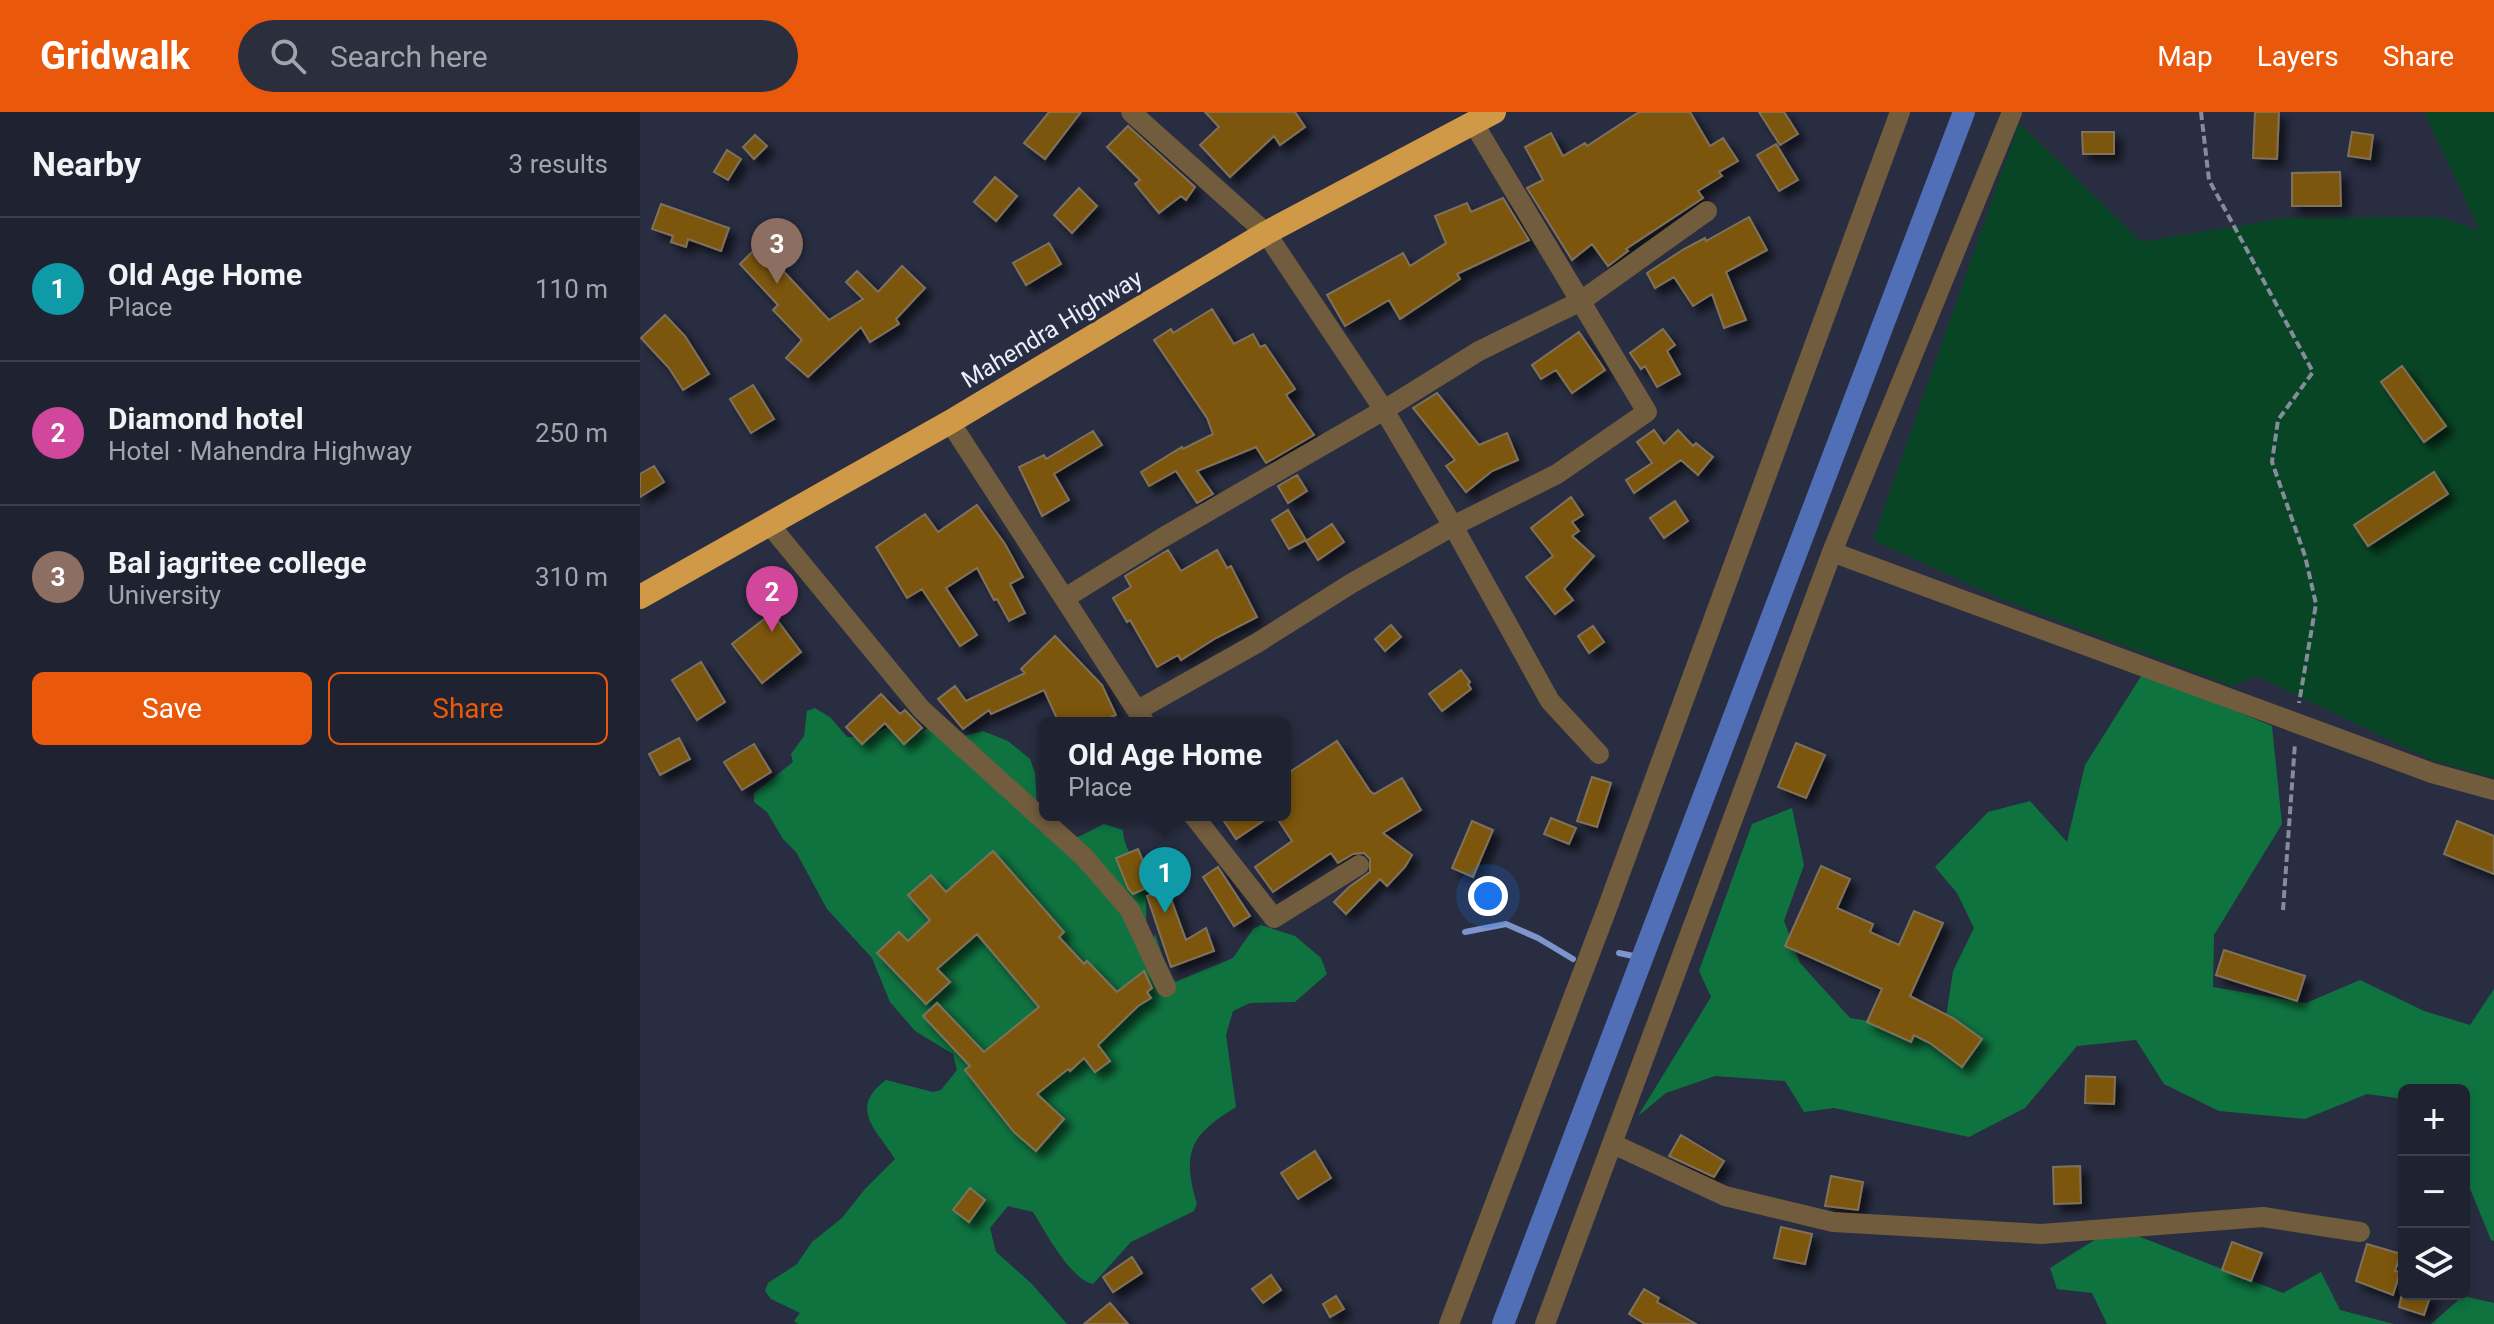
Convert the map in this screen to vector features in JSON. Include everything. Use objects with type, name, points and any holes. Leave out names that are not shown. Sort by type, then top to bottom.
[{"type":"highway","name":"Mahendra Highway","points":[[640,597],[950,422],[1266,233],[1484,118]]},
{"type":"street","points":[[1131,112],[1266,233],[1384,410],[1453,526],[1550,701],[1599,754]]},
{"type":"street","points":[[1449,1324],[1608,906],[1900,112]]},
{"type":"street","points":[[1545,1324],[1832,552],[2012,112]]},
{"type":"street","points":[[950,422],[1141,716],[1352,583],[1453,526],[1557,474],[1647,412],[1581,301],[1484,118]]},
{"type":"street","points":[[1065,598],[1479,351],[1581,301],[1707,211]]},
{"type":"street","points":[[769,524],[922,710],[1039,816]]},
{"type":"street","points":[[1832,552],[2432,773],[2494,790]]},
{"type":"street","points":[[1044,821],[1084,857],[1130,910],[1166,987]]},
{"type":"street","points":[[1198,821],[1274,918],[1359,865]]},
{"type":"street","points":[[1613,1144],[1725,1196],[1833,1222],[2041,1234],[2263,1217],[2360,1232]]},
{"type":"path","points":[[2201,112],[2209,180],[2313,372],[2278,420],[2272,462],[2305,556],[2316,604],[2296,721],[2283,910]]},
{"type":"green space","points":[[2424,112],[2494,112],[2494,778],[2433,761],[2257,676],[2232,686],[2005,601],[1873,540],[2019,123],[2142,242],[2284,218],[2441,217],[2480,231]]},
{"type":"green space","points":[[2143,673],[2272,726],[2282,824],[2214,935],[2213,987],[2306,1003],[2360,980],[2424,1011],[2470,1025],[2494,989],[2494,1241],[2470,1189],[2470,1084],[2398,1084],[2398,1098],[2367,1094],[2305,1119],[2219,1111],[2164,1084],[2136,1040],[2077,1046],[2025,1108],[1969,1137],[1834,1108],[1804,1112],[1785,1081],[1715,1076],[1666,1093],[1638,1116],[1711,997],[1699,971],[1752,824],[1792,808],[1804,865],[1784,921],[1800,963],[1850,1018],[1895,1025],[1935,1039],[1947,1011],[1953,971],[1974,928],[1957,893],[1935,867],[1988,812],[2030,801],[2067,842],[2085,765]]},
{"type":"green space","points":[[815,708],[831,718],[847,737],[866,737],[890,726],[910,738],[939,722],[955,738],[983,731],[1008,741],[1030,759],[1035,773],[1039,821],[1051,821],[1062,832],[1078,837],[1104,824],[1123,830],[1145,887],[1145,943],[1153,944],[1155,933],[1165,964],[1175,982],[1233,958],[1253,929],[1261,925],[1295,936],[1321,958],[1327,974],[1295,1002],[1250,1003],[1233,1011],[1226,1035],[1236,1107],[1209,1127],[1194,1146],[1190,1170],[1197,1204],[1194,1211],[1131,1242],[1093,1284],[1067,1264],[1033,1212],[1008,1206],[990,1228],[996,1252],[1031,1283],[1067,1324],[798,1324],[794,1321],[800,1313],[771,1299],[765,1291],[768,1283],[797,1264],[812,1242],[842,1218],[895,1159],[869,1119],[867,1109],[875,1090],[886,1080],[933,1092],[941,1090],[957,1070],[953,1054],[915,1031],[890,1002],[872,958],[827,909],[796,852],[783,839],[767,812],[754,802],[754,793],[793,762],[791,754],[804,736],[807,711]]},
{"type":"green space","points":[[2115,1227],[2283,1293],[2321,1272],[2340,1310],[2394,1324],[2107,1324],[2092,1293],[2057,1289],[2050,1268]]},
{"type":"green space","points":[[2470,1298],[2494,1303],[2494,1324],[2431,1324],[2458,1300]]},
{"type":"building","points":[[1049,112],[1081,112],[1045,159],[1024,143]]},
{"type":"building","points":[[1205,112],[1295,112],[1305,127],[1280,145],[1274,136],[1230,177],[1200,145],[1219,127]]},
{"type":"building","points":[[1639,112],[1690,112],[1710,146],[1723,138],[1738,161],[1719,172],[1722,176],[1698,191],[1703,198],[1626,249],[1628,251],[1608,266],[1592,244],[1572,260],[1527,188],[1543,180],[1525,147],[1551,133],[1563,156],[1585,143],[1587,146]]},
{"type":"building","points":[[1759,112],[1784,112],[1798,134],[1780,145]]},
{"type":"building","points":[[2255,112],[2279,112],[2277,159],[2253,158]]},
{"type":"building","points":[[1128,126],[1195,187],[1186,200],[1181,196],[1159,213],[1135,184],[1140,180],[1107,147]]},
{"type":"building","points":[[2082,132],[2114,132],[2114,154],[2083,154]]},
{"type":"building","points":[[2352,132],[2373,135],[2370,159],[2348,156]]},
{"type":"building","points":[[755,135],[767,146],[754,159],[743,147]]},
{"type":"building","points":[[1776,144],[1798,180],[1779,191],[1757,155]]},
{"type":"building","points":[[727,150],[741,159],[728,180],[714,172]]},
{"type":"building","points":[[2340,172],[2341,206],[2292,206],[2292,173]]},
{"type":"building","points":[[995,177],[1017,196],[996,221],[974,202]]},
{"type":"building","points":[[1079,188],[1097,206],[1072,233],[1054,215]]},
{"type":"building","points":[[1503,198],[1529,240],[1457,274],[1460,279],[1400,319],[1389,300],[1345,326],[1327,295],[1403,253],[1410,266],[1446,243],[1435,216],[1467,203],[1471,212]]},
{"type":"building","points":[[661,204],[729,228],[721,251],[688,239],[686,247],[671,242],[673,236],[652,229]]},
{"type":"building","points":[[1749,217],[1767,250],[1726,272],[1746,320],[1724,328],[1712,294],[1693,306],[1674,277],[1655,288],[1647,273],[1684,249],[1705,238],[1706,241]]},
{"type":"building","points":[[1049,243],[1061,264],[1026,285],[1013,263]]},
{"type":"building","points":[[759,245],[829,320],[863,299],[846,282],[857,271],[878,292],[902,266],[925,288],[896,319],[899,324],[870,342],[861,327],[808,377],[786,358],[802,340],[773,310],[778,305],[740,264]]},
{"type":"building","points":[[1212,309],[1234,344],[1253,334],[1260,347],[1265,345],[1295,389],[1286,395],[1314,435],[1266,463],[1256,447],[1197,471],[1213,494],[1197,503],[1176,471],[1149,486],[1141,472],[1182,447],[1213,434],[1207,418],[1154,340],[1171,329],[1173,333]]},
{"type":"building","points":[[665,315],[685,336],[709,374],[683,390],[669,368],[641,338]]},
{"type":"building","points":[[1663,329],[1675,345],[1667,351],[1680,374],[1657,387],[1645,366],[1641,369],[1630,353]]},
{"type":"building","points":[[1579,332],[1605,370],[1572,393],[1556,370],[1541,379],[1532,365]]},
{"type":"building","points":[[2402,366],[2446,426],[2424,442],[2381,382]]},
{"type":"building","points":[[753,385],[774,419],[751,433],[730,399]]},
{"type":"building","points":[[1437,393],[1479,445],[1507,433],[1518,460],[1492,471],[1466,492],[1446,466],[1455,460],[1413,408]]},
{"type":"building","points":[[1654,430],[1664,444],[1678,430],[1693,446],[1696,443],[1713,457],[1698,475],[1681,460],[1634,493],[1626,480],[1652,463],[1637,442]]},
{"type":"building","points":[[1093,431],[1102,445],[1054,474],[1069,500],[1042,516],[1019,467],[1044,455],[1046,459]]},
{"type":"building","points":[[654,466],[664,482],[640,497],[640,474]]},
{"type":"building","points":[[2434,472],[2448,494],[2368,546],[2354,525]]},
{"type":"building","points":[[1297,475],[1307,491],[1288,503],[1278,486]]},
{"type":"building","points":[[1571,497],[1583,515],[1572,522],[1579,531],[1572,536],[1594,556],[1564,589],[1573,600],[1555,614],[1526,577],[1553,556],[1531,528]]},
{"type":"building","points":[[1675,501],[1688,521],[1664,538],[1650,518]]},
{"type":"building","points":[[977,505],[1005,544],[1023,577],[1010,584],[1025,613],[1009,621],[977,568],[946,588],[977,635],[960,646],[922,589],[907,598],[876,547],[925,514],[938,532]]},
{"type":"building","points":[[1288,510],[1306,540],[1289,549],[1272,520]]},
{"type":"building","points":[[1332,524],[1344,542],[1318,560],[1306,541]]},
{"type":"building","points":[[1168,550],[1181,571],[1217,550],[1227,568],[1231,566],[1257,617],[1181,660],[1178,655],[1157,667],[1130,620],[1127,622],[1113,598],[1131,587],[1125,576]]},
{"type":"building","points":[[772,613],[801,652],[762,683],[732,644]]},
{"type":"building","points":[[1391,625],[1401,637],[1385,651],[1375,639]]},
{"type":"building","points":[[1593,626],[1604,642],[1589,653],[1578,636]]},
{"type":"building","points":[[1055,636],[1102,685],[1116,715],[1056,717],[1044,690],[991,714],[989,710],[963,729],[938,699],[955,686],[966,701],[1025,673],[1021,669]]},
{"type":"building","points":[[701,662],[725,702],[697,720],[672,680]]},
{"type":"building","points":[[1461,670],[1471,689],[1442,711],[1429,694]]},
{"type":"building","points":[[881,694],[900,714],[905,710],[922,728],[904,744],[885,723],[862,744],[846,727]]},
{"type":"building","points":[[679,738],[690,759],[660,775],[649,754]]},
{"type":"building","points":[[1337,741],[1370,791],[1374,794],[1402,778],[1421,810],[1383,833],[1412,855],[1405,867],[1387,886],[1380,879],[1346,914],[1334,902],[1370,872],[1370,859],[1364,853],[1353,854],[1338,863],[1331,853],[1273,892],[1255,867],[1292,841],[1279,821],[1291,821],[1291,771]]},
{"type":"building","points":[[1796,743],[1825,755],[1806,798],[1778,787]]},
{"type":"building","points":[[754,744],[771,772],[742,790],[724,762]]},
{"type":"building","points":[[1592,777],[1611,783],[1597,827],[1577,821]]},
{"type":"building","points":[[1551,818],[1576,828],[1569,844],[1544,834]]},
{"type":"building","points":[[1224,821],[1263,821],[1236,839]]},
{"type":"building","points":[[1472,821],[1493,830],[1473,877],[1452,868]]},
{"type":"building","points":[[2457,821],[2494,836],[2494,874],[2444,854]]},
{"type":"building","points":[[1138,849],[1153,885],[1133,894],[1116,858]]},
{"type":"building","points":[[993,851],[1064,932],[1059,937],[1084,964],[1087,961],[1117,992],[1144,971],[1152,988],[1147,992],[1151,998],[1138,1006],[1098,1045],[1110,1061],[1095,1072],[1084,1058],[1037,1094],[1064,1119],[1036,1151],[1014,1132],[965,1070],[970,1066],[923,1016],[937,1003],[984,1052],[1039,1007],[977,934],[937,969],[950,982],[926,1004],[877,953],[899,932],[908,941],[930,920],[908,895],[931,875],[946,892]]},
{"type":"building","points":[[1821,866],[1850,879],[1837,908],[1873,924],[1870,932],[1899,945],[1914,911],[1943,923],[1910,996],[1953,1018],[1982,1039],[1962,1067],[1914,1035],[1911,1042],[1867,1022],[1882,989],[1785,946]]},
{"type":"building","points":[[1218,867],[1250,916],[1234,926],[1203,877]]},
{"type":"building","points":[[1167,888],[1186,940],[1206,928],[1214,951],[1171,967],[1147,896]]},
{"type":"building","points":[[2224,950],[2305,976],[2297,1001],[2216,975]]},
{"type":"building","points":[[2086,1076],[2115,1077],[2114,1104],[2085,1103]]},
{"type":"building","points":[[1681,1135],[1724,1161],[1714,1177],[1669,1156]]},
{"type":"building","points":[[1315,1151],[1331,1178],[1298,1199],[1281,1173]]},
{"type":"building","points":[[2080,1166],[2081,1203],[2054,1204],[2053,1167]]},
{"type":"building","points":[[1831,1176],[1863,1182],[1858,1210],[1825,1206]]},
{"type":"building","points":[[970,1188],[985,1200],[969,1222],[953,1210]]},
{"type":"building","points":[[1781,1227],[1812,1234],[1805,1264],[1774,1258]]},
{"type":"building","points":[[2232,1242],[2262,1253],[2251,1281],[2222,1270]]},
{"type":"building","points":[[2367,1244],[2398,1253],[2395,1271],[2398,1272],[2398,1279],[2393,1295],[2356,1281]]},
{"type":"building","points":[[1132,1257],[1142,1273],[1113,1292],[1103,1277]]},
{"type":"building","points":[[1271,1275],[1281,1290],[1263,1303],[1252,1289]]},
{"type":"building","points":[[1644,1289],[1659,1298],[1657,1302],[1696,1324],[1645,1324],[1629,1314]]},
{"type":"building","points":[[1336,1296],[1344,1309],[1330,1317],[1323,1304]]},
{"type":"building","points":[[2401,1300],[2429,1300],[2424,1315],[2399,1307]]},
{"type":"building","points":[[1110,1303],[1128,1324],[1084,1324]]},
{"type":"waterway","points":[[1503,1324],[1964,112]]},
{"type":"waterway","points":[[1465,932],[1506,924],[1538,938],[1573,959]]},
{"type":"waterway","points":[[1619,953],[1643,958]]},
{"type":"place","name":"Bal jagritee college","points":[[777,284]]},
{"type":"place","name":"Diamond hotel","points":[[772,632]]},
{"type":"place","name":"Old Age Home","points":[[1165,913]]}]
